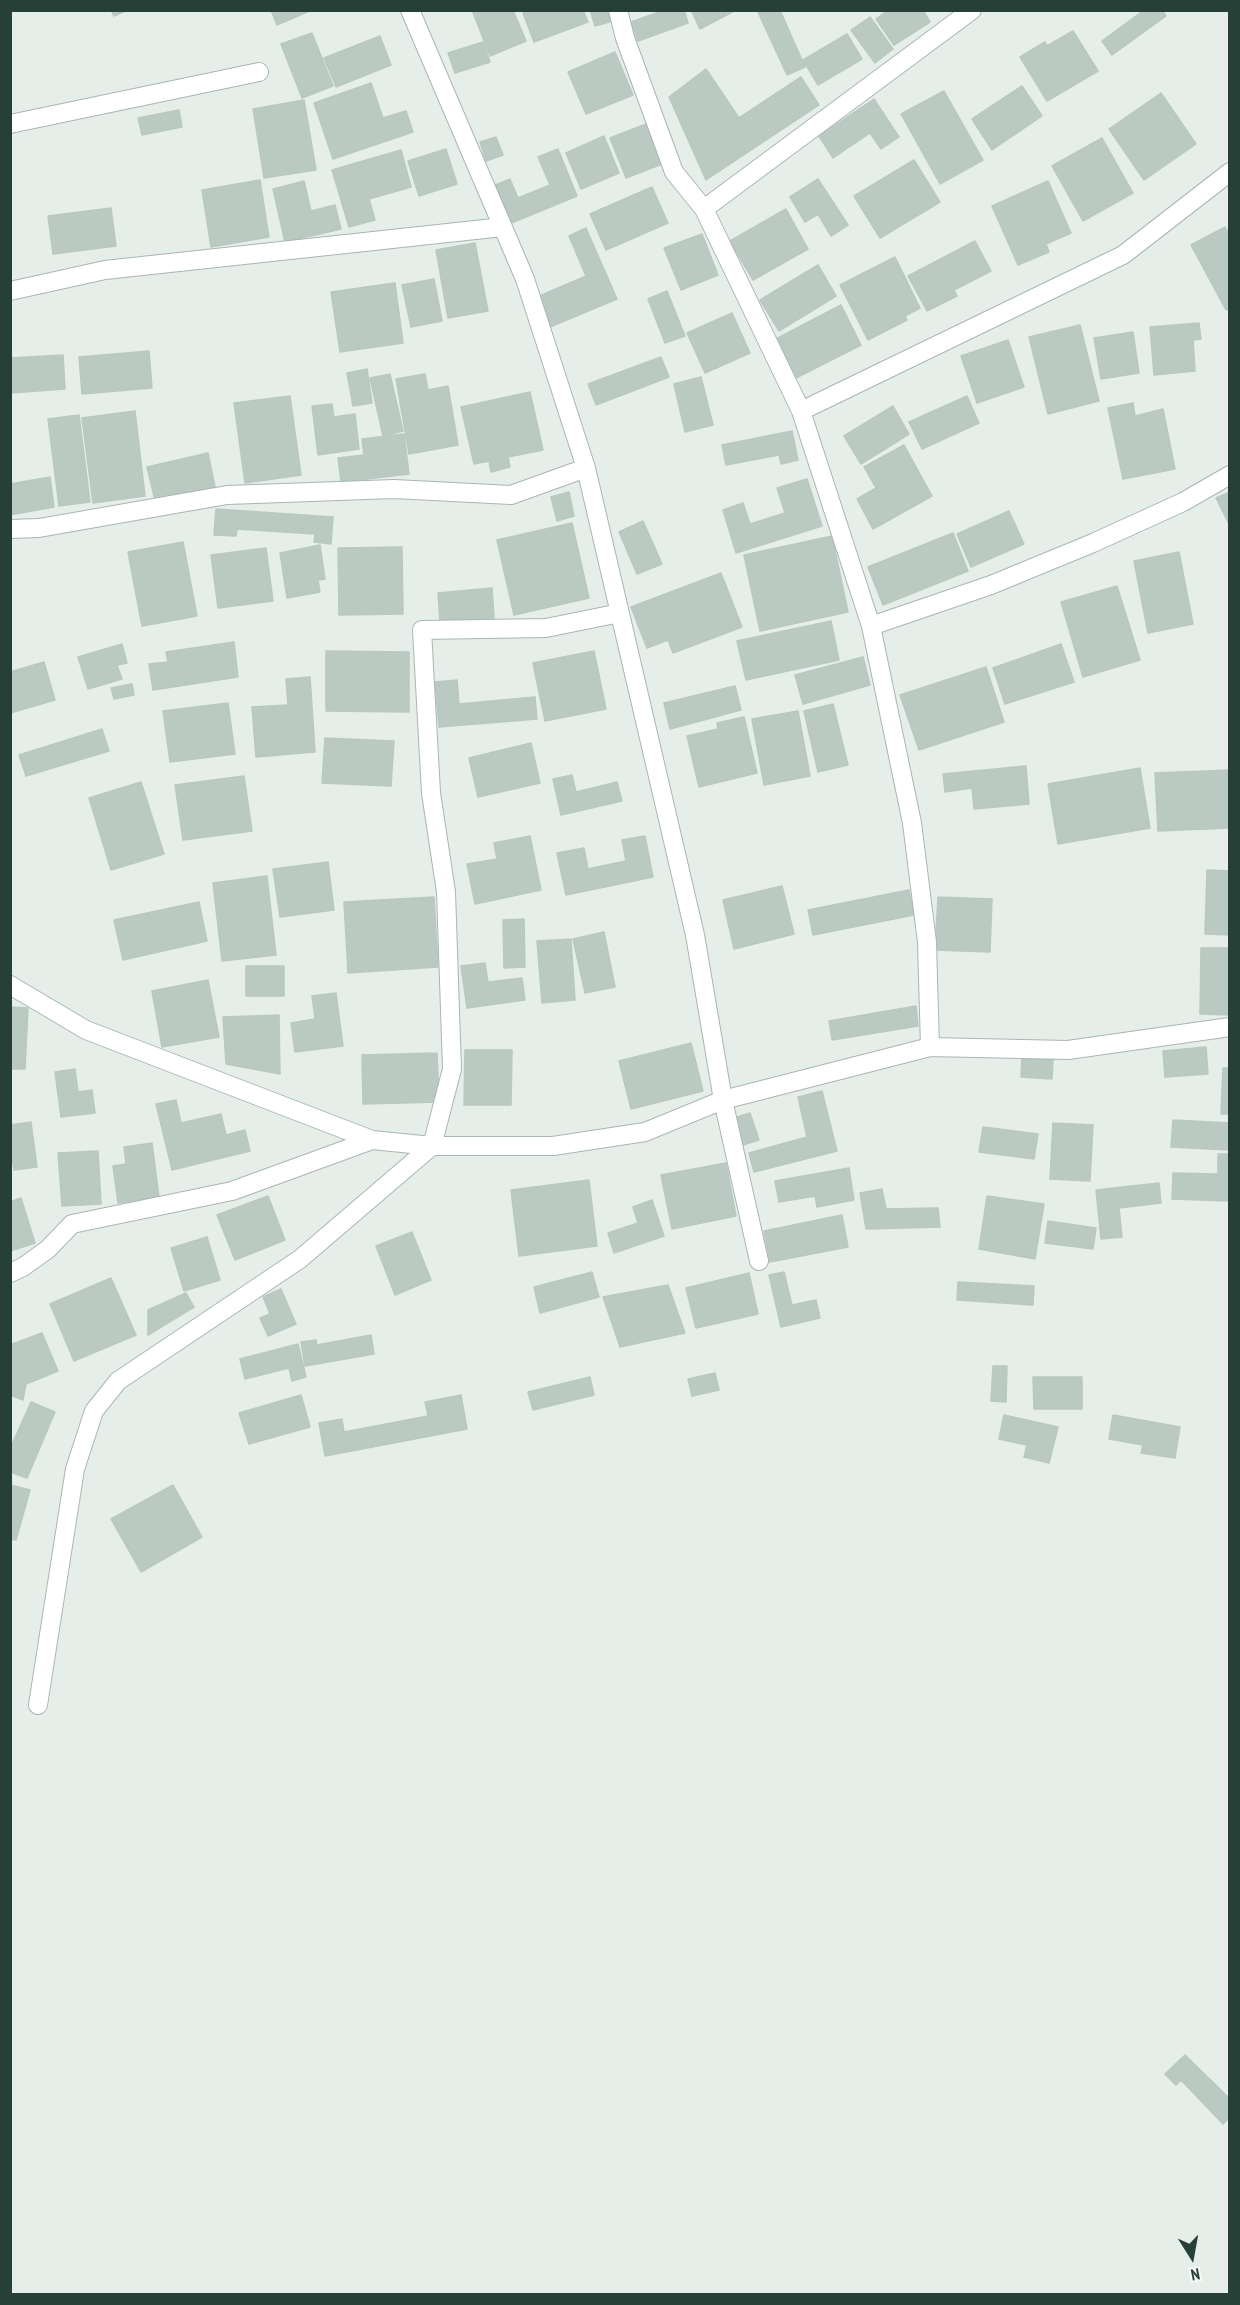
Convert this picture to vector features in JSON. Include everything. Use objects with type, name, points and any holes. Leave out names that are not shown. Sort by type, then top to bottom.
[{"type":"street","points":[[410,10],[525,279],[586,468],[695,935],[723,1100],[759,1261]]},
{"type":"street","points":[[618,10],[625,38],[674,172],[704,209],[801,411],[871,626],[912,823],[927,942],[930,1047]]},
{"type":"street","points":[[704,209],[972,10]]},
{"type":"street","points":[[10,124],[259,72]]},
{"type":"street","points":[[801,411],[1123,255],[1230,172]]},
{"type":"street","points":[[10,291],[105,270],[503,227]]},
{"type":"street","points":[[10,529],[39,528],[227,495],[394,489],[511,495],[586,468]]},
{"type":"street","points":[[871,626],[991,585],[1093,543],[1184,502],[1230,475]]},
{"type":"street","points":[[38,1705],[75,1469],[94,1411],[118,1381],[300,1259],[432,1146],[452,1069],[446,892],[431,793],[422,630],[546,628],[620,613]]},
{"type":"street","points":[[10,985],[86,1030],[372,1140],[432,1146],[553,1146],[645,1132],[723,1100],[930,1047],[1068,1050],[1230,1027]]},
{"type":"street","points":[[10,1273],[23,1267],[48,1249],[72,1224],[232,1191],[372,1140]]},
{"type":"building","points":[[111,10],[128,10],[114,16]]},
{"type":"building","points":[[271,10],[312,10],[277,25]]},
{"type":"building","points":[[472,10],[513,10],[526,41],[490,56]]},
{"type":"building","points":[[530,10],[583,10],[588,22],[534,42],[523,13]]},
{"type":"building","points":[[590,10],[610,10],[613,21],[595,26]]},
{"type":"building","points":[[665,10],[684,10],[688,23],[638,41],[631,22]]},
{"type":"building","points":[[691,10],[736,10],[700,29]]},
{"type":"building","points":[[780,10],[805,67],[787,75],[758,12]]},
{"type":"building","points":[[888,10],[923,10],[930,22],[894,45],[876,19]]},
{"type":"building","points":[[1144,10],[1162,10],[1166,16],[1112,55],[1102,41]]},
{"type":"building","points":[[870,17],[893,49],[875,63],[851,30]]},
{"type":"building","points":[[1073,31],[1098,71],[1047,101],[1020,57],[1045,42],[1047,46]]},
{"type":"building","points":[[312,33],[333,86],[302,98],[281,44]]},
{"type":"building","points":[[847,34],[862,59],[818,85],[803,60]]},
{"type":"building","points":[[380,36],[391,65],[336,87],[324,58]]},
{"type":"building","points":[[483,42],[490,62],[455,73],[448,53]]},
{"type":"building","points":[[615,52],[633,95],[586,114],[568,72]]},
{"type":"building","points":[[706,69],[739,118],[801,77],[819,105],[706,180],[669,97]]},
{"type":"building","points":[[371,83],[383,118],[406,111],[413,132],[333,159],[314,103]]},
{"type":"building","points":[[1022,86],[1042,116],[992,150],[972,119]]},
{"type":"building","points":[[944,91],[983,160],[940,184],[901,114]]},
{"type":"building","points":[[1161,93],[1196,144],[1144,180],[1109,129]]},
{"type":"building","points":[[874,99],[899,137],[881,149],[870,133],[833,158],[819,136]]},
{"type":"building","points":[[304,100],[316,170],[264,178],[253,109]]},
{"type":"building","points":[[179,110],[182,127],[142,135],[138,118]]},
{"type":"building","points":[[646,124],[662,164],[626,178],[610,138]]},
{"type":"building","points":[[604,136],[619,173],[581,189],[566,153]]},
{"type":"building","points":[[496,137],[503,155],[486,161],[480,142]]},
{"type":"building","points":[[1102,138],[1133,193],[1083,221],[1052,166]]},
{"type":"building","points":[[446,149],[457,184],[419,196],[408,161]]},
{"type":"building","points":[[558,149],[577,196],[509,224],[493,186],[510,179],[518,198],[550,185],[538,157]]},
{"type":"building","points":[[401,150],[411,187],[369,199],[375,220],[349,227],[332,170]]},
{"type":"building","points":[[914,160],[940,202],[880,238],[854,196]]},
{"type":"building","points":[[818,179],[848,225],[831,236],[818,214],[805,222],[790,197]]},
{"type":"building","points":[[260,180],[269,237],[211,247],[202,190]]},
{"type":"building","points":[[304,181],[311,211],[335,205],[341,229],[285,242],[273,189]]},
{"type":"building","points":[[1048,181],[1071,233],[1046,244],[1049,252],[1018,265],[992,206]]},
{"type":"building","points":[[652,187],[668,223],[606,250],[590,214]]},
{"type":"building","points":[[111,208],[116,246],[53,254],[48,216]]},
{"type":"building","points":[[786,209],[808,249],[753,280],[730,241]]},
{"type":"building","points":[[1225,227],[1230,236],[1230,308],[1226,310],[1191,245]]},
{"type":"building","points":[[586,228],[617,299],[550,327],[537,297],[586,276],[569,236]]},
{"type":"building","points":[[702,234],[718,275],[681,290],[664,248]]},
{"type":"building","points":[[975,241],[991,271],[954,290],[957,296],[927,311],[908,276]]},
{"type":"building","points":[[475,243],[488,311],[448,318],[436,250]]},
{"type":"building","points":[[895,257],[920,308],[905,316],[907,320],[868,340],[840,285]]},
{"type":"building","points":[[818,265],[836,296],[779,331],[760,300]]},
{"type":"building","points":[[434,279],[442,321],[411,327],[402,285]]},
{"type":"building","points":[[395,283],[403,343],[340,352],[331,292]]},
{"type":"building","points":[[667,291],[685,336],[665,343],[648,299]]},
{"type":"building","points":[[841,305],[861,345],[794,379],[774,340]]},
{"type":"building","points":[[732,313],[750,353],[705,373],[687,333]]},
{"type":"building","points":[[1199,323],[1201,339],[1193,340],[1195,371],[1154,375],[1150,327]]},
{"type":"building","points":[[1080,325],[1099,401],[1048,414],[1029,337]]},
{"type":"building","points":[[1133,332],[1139,373],[1101,379],[1094,338]]},
{"type":"building","points":[[1008,340],[1024,387],[977,403],[961,356]]},
{"type":"building","points":[[149,351],[152,388],[82,394],[79,357]]},
{"type":"building","points":[[63,355],[65,389],[10,393],[10,358]]},
{"type":"building","points":[[661,357],[669,377],[596,405],[588,384]]},
{"type":"building","points":[[367,369],[372,403],[353,406],[347,373]]},
{"type":"building","points":[[390,374],[403,431],[383,436],[370,378]]},
{"type":"building","points":[[425,374],[428,390],[448,386],[458,445],[409,454],[396,379]]},
{"type":"building","points":[[701,377],[713,425],[685,432],[674,384]]},
{"type":"building","points":[[530,392],[543,450],[508,457],[510,467],[491,472],[489,461],[474,464],[461,407]]},
{"type":"building","points":[[290,396],[301,475],[245,483],[234,403]]},
{"type":"building","points":[[967,396],[979,423],[922,449],[909,422]]},
{"type":"building","points":[[1133,403],[1135,416],[1163,409],[1175,469],[1123,479],[1108,408]]},
{"type":"building","points":[[332,404],[334,417],[355,414],[359,449],[318,455],[312,406]]},
{"type":"building","points":[[893,406],[909,434],[861,464],[844,436]]},
{"type":"building","points":[[135,411],[145,496],[93,503],[82,418]]},
{"type":"building","points":[[79,415],[90,502],[59,506],[48,419]]},
{"type":"building","points":[[792,431],[798,460],[781,464],[779,455],[726,465],[722,445]]},
{"type":"building","points":[[404,434],[409,474],[341,482],[338,458],[364,455],[362,439]]},
{"type":"building","points":[[904,445],[932,496],[873,529],[857,499],[876,488],[864,467]]},
{"type":"building","points":[[208,453],[215,487],[155,500],[147,467]]},
{"type":"building","points":[[50,477],[54,507],[10,515],[10,484]]},
{"type":"building","points":[[807,479],[822,526],[736,553],[723,510],[743,503],[750,524],[785,513],[777,488]]},
{"type":"building","points":[[569,492],[574,516],[557,521],[551,497]]},
{"type":"building","points":[[1230,492],[1230,526],[1216,498]]},
{"type":"building","points":[[216,509],[333,517],[331,544],[314,542],[315,534],[237,529],[236,536],[214,535]]},
{"type":"building","points":[[1009,511],[1024,544],[971,567],[957,534]]},
{"type":"building","points":[[643,521],[662,564],[637,574],[619,532]]},
{"type":"building","points":[[572,523],[589,598],[514,615],[497,540]]},
{"type":"building","points":[[953,533],[968,571],[883,605],[868,567]]},
{"type":"building","points":[[832,536],[848,612],[760,631],[744,555]]},
{"type":"building","points":[[183,542],[197,616],[142,626],[128,552]]},
{"type":"building","points":[[320,545],[325,579],[318,580],[320,592],[287,598],[280,553]]},
{"type":"building","points":[[402,547],[403,614],[339,615],[338,548]]},
{"type":"building","points":[[266,548],[273,601],[218,608],[211,555]]},
{"type":"building","points":[[1179,552],[1193,624],[1148,633],[1134,561]]},
{"type":"building","points":[[721,573],[742,627],[673,653],[668,640],[647,648],[631,607]]},
{"type":"building","points":[[1117,586],[1140,660],[1083,677],[1061,602]]},
{"type":"building","points":[[492,588],[494,618],[440,622],[438,593]]},
{"type":"building","points":[[831,621],[839,660],[746,680],[737,641]]},
{"type":"building","points":[[234,642],[238,677],[153,690],[149,664],[168,662],[166,652]]},
{"type":"building","points":[[122,644],[127,663],[117,665],[122,679],[88,689],[78,657]]},
{"type":"building","points":[[1061,644],[1074,682],[1005,704],[993,668]]},
{"type":"building","points":[[326,651],[409,652],[409,712],[326,711]]},
{"type":"building","points":[[594,651],[606,709],[545,721],[533,663]]},
{"type":"building","points":[[863,657],[870,685],[803,704],[795,675]]},
{"type":"building","points":[[44,662],[55,700],[10,713],[10,672]]},
{"type":"building","points":[[986,667],[1004,722],[919,750],[900,695]]},
{"type":"building","points":[[310,677],[315,752],[256,757],[252,707],[288,705],[286,679]]},
{"type":"building","points":[[457,680],[459,704],[535,697],[537,719],[439,727],[435,682]]},
{"type":"building","points":[[132,684],[134,695],[114,699],[111,688]]},
{"type":"building","points":[[735,686],[741,710],[670,729],[664,703]]},
{"type":"building","points":[[228,703],[235,754],[170,762],[163,711]]},
{"type":"building","points":[[833,704],[848,765],[818,772],[804,711]]},
{"type":"building","points":[[798,711],[810,776],[764,785],[752,719]]},
{"type":"building","points":[[744,717],[757,773],[699,787],[687,736],[718,729],[717,723]]},
{"type":"building","points":[[102,729],[109,751],[26,776],[19,755]]},
{"type":"building","points":[[325,738],[394,741],[391,786],[322,783]]},
{"type":"building","points":[[531,743],[540,783],[478,797],[469,758]]},
{"type":"building","points":[[1026,766],[1029,804],[974,809],[972,788],[945,792],[943,774]]},
{"type":"building","points":[[1140,768],[1150,828],[1058,844],[1048,784]]},
{"type":"building","points":[[1230,770],[1230,828],[1158,831],[1155,773]]},
{"type":"building","points":[[572,775],[576,792],[617,782],[622,801],[561,815],[553,779]]},
{"type":"building","points":[[244,776],[252,831],[183,840],[175,785]]},
{"type":"building","points":[[141,782],[164,854],[111,870],[89,798]]},
{"type":"building","points":[[530,836],[541,890],[475,904],[467,864],[497,859],[494,843]]},
{"type":"building","points":[[645,836],[653,877],[566,895],[557,853],[584,848],[588,869],[626,861],[622,840]]},
{"type":"building","points":[[328,862],[334,910],[280,917],[273,869]]},
{"type":"building","points":[[1207,870],[1230,871],[1230,935],[1205,934]]},
{"type":"building","points":[[267,876],[276,955],[222,961],[213,883]]},
{"type":"building","points":[[782,886],[794,934],[734,949],[723,900]]},
{"type":"building","points":[[909,890],[914,915],[813,935],[808,910]]},
{"type":"building","points":[[434,897],[438,967],[348,973],[344,902]]},
{"type":"building","points":[[938,897],[992,899],[990,952],[935,950]]},
{"type":"building","points":[[199,902],[207,941],[123,960],[114,920]]},
{"type":"building","points":[[524,919],[525,967],[504,968],[503,920]]},
{"type":"building","points":[[604,932],[615,987],[585,993],[573,939]]},
{"type":"building","points":[[571,939],[575,1000],[542,1003],[537,941]]},
{"type":"building","points":[[1201,948],[1230,948],[1230,1015],[1200,1014]]},
{"type":"building","points":[[485,963],[488,982],[522,978],[525,1000],[467,1008],[461,966]]},
{"type":"building","points":[[246,966],[284,966],[284,996],[246,996]]},
{"type":"building","points":[[208,980],[219,1037],[162,1047],[152,991]]},
{"type":"building","points":[[336,993],[343,1046],[295,1052],[291,1023],[315,1019],[312,996]]},
{"type":"building","points":[[916,1006],[918,1026],[832,1040],[829,1021]]},
{"type":"building","points":[[10,1007],[28,1008],[25,1069],[10,1069]]},
{"type":"building","points":[[279,1015],[280,1074],[226,1064],[223,1017]]},
{"type":"building","points":[[691,1043],[703,1091],[631,1109],[619,1061]]},
{"type":"building","points":[[1206,1047],[1208,1074],[1165,1077],[1163,1051]]},
{"type":"building","points":[[465,1050],[512,1050],[511,1105],[464,1105]]},
{"type":"building","points":[[437,1053],[439,1102],[363,1104],[362,1055]]},
{"type":"building","points":[[1022,1057],[1053,1059],[1052,1079],[1021,1077]]},
{"type":"building","points":[[1223,1068],[1230,1068],[1230,1114],[1221,1114]]},
{"type":"building","points":[[75,1069],[78,1092],[92,1090],[95,1113],[61,1117],[55,1072]]},
{"type":"building","points":[[822,1091],[837,1151],[754,1172],[749,1153],[807,1137],[798,1097]]},
{"type":"building","points":[[176,1100],[181,1123],[221,1114],[226,1135],[245,1130],[250,1151],[172,1170],[156,1104]]},
{"type":"building","points":[[750,1113],[759,1140],[743,1145],[734,1118]]},
{"type":"building","points":[[1173,1120],[1230,1123],[1230,1150],[1171,1147]]},
{"type":"building","points":[[31,1122],[37,1167],[14,1170],[12,1157],[10,1157],[10,1125]]},
{"type":"building","points":[[1053,1123],[1093,1125],[1090,1181],[1050,1179]]},
{"type":"building","points":[[983,1127],[1038,1134],[1034,1159],[979,1152]]},
{"type":"building","points":[[152,1143],[159,1197],[118,1203],[113,1166],[126,1164],[124,1147]]},
{"type":"building","points":[[98,1151],[101,1204],[62,1206],[58,1153]]},
{"type":"building","points":[[1218,1154],[1230,1154],[1230,1201],[1172,1199],[1173,1173],[1218,1174]]},
{"type":"building","points":[[726,1163],[736,1216],[672,1229],[661,1175]]},
{"type":"building","points":[[849,1168],[854,1200],[817,1207],[815,1196],[779,1202],[775,1181]]},
{"type":"building","points":[[589,1180],[597,1246],[519,1256],[511,1190]]},
{"type":"building","points":[[1159,1183],[1161,1203],[1119,1208],[1122,1237],[1101,1239],[1096,1190]]},
{"type":"building","points":[[882,1189],[886,1209],[938,1208],[940,1227],[866,1229],[860,1193]]},
{"type":"building","points":[[268,1196],[285,1240],[235,1260],[217,1215]]},
{"type":"building","points":[[987,1196],[1044,1204],[1035,1259],[979,1249]]},
{"type":"building","points":[[21,1198],[35,1243],[10,1251],[10,1202]]},
{"type":"building","points":[[652,1200],[664,1236],[614,1253],[608,1233],[638,1223],[633,1207]]},
{"type":"building","points":[[842,1215],[848,1247],[770,1262],[764,1231]]},
{"type":"building","points":[[1048,1221],[1096,1228],[1093,1249],[1045,1243]]},
{"type":"building","points":[[412,1232],[431,1280],[395,1295],[376,1246]]},
{"type":"building","points":[[207,1237],[220,1280],[184,1291],[171,1248]]},
{"type":"building","points":[[592,1272],[599,1297],[540,1313],[534,1287]]},
{"type":"building","points":[[784,1272],[792,1305],[816,1300],[820,1318],[781,1327],[769,1275]]},
{"type":"building","points":[[749,1273],[758,1314],[696,1328],[686,1288]]},
{"type":"building","points":[[111,1278],[136,1335],[74,1361],[50,1304]]},
{"type":"building","points":[[958,1282],[1034,1286],[1033,1305],[957,1300]]},
{"type":"building","points":[[668,1285],[685,1333],[620,1347],[603,1297]]},
{"type":"building","points":[[281,1289],[296,1324],[268,1336],[260,1318],[270,1314],[263,1297]]},
{"type":"building","points":[[186,1293],[194,1307],[148,1335],[148,1310]]},
{"type":"building","points":[[42,1333],[58,1371],[26,1384],[23,1400],[10,1395],[10,1345]]},
{"type":"building","points":[[371,1335],[374,1354],[305,1366],[301,1342],[316,1340],[317,1345]]},
{"type":"building","points":[[298,1344],[306,1377],[292,1381],[289,1368],[245,1379],[240,1359]]},
{"type":"building","points":[[993,1366],[1007,1366],[1006,1402],[991,1401]]},
{"type":"building","points":[[715,1373],[719,1390],[692,1396],[688,1379]]},
{"type":"building","points":[[590,1377],[594,1395],[533,1410],[528,1392]]},
{"type":"building","points":[[1033,1377],[1082,1377],[1082,1409],[1034,1409]]},
{"type":"building","points":[[301,1395],[310,1427],[249,1444],[239,1413]]},
{"type":"building","points":[[461,1395],[467,1429],[325,1456],[319,1423],[342,1419],[344,1432],[428,1416],[425,1402]]},
{"type":"building","points":[[31,1402],[55,1412],[27,1478],[10,1472],[10,1449]]},
{"type":"building","points":[[1004,1415],[1058,1427],[1049,1463],[1024,1457],[1027,1445],[999,1439]]},
{"type":"building","points":[[1113,1415],[1180,1427],[1175,1458],[1141,1453],[1143,1445],[1109,1439]]},
{"type":"building","points":[[10,1485],[30,1490],[16,1540],[10,1539]]},
{"type":"building","points":[[173,1485],[202,1537],[141,1572],[111,1519]]},
{"type":"building","points":[[1185,2055],[1230,2099],[1230,2117],[1223,2124],[1181,2080],[1176,2085],[1165,2074]]}]
